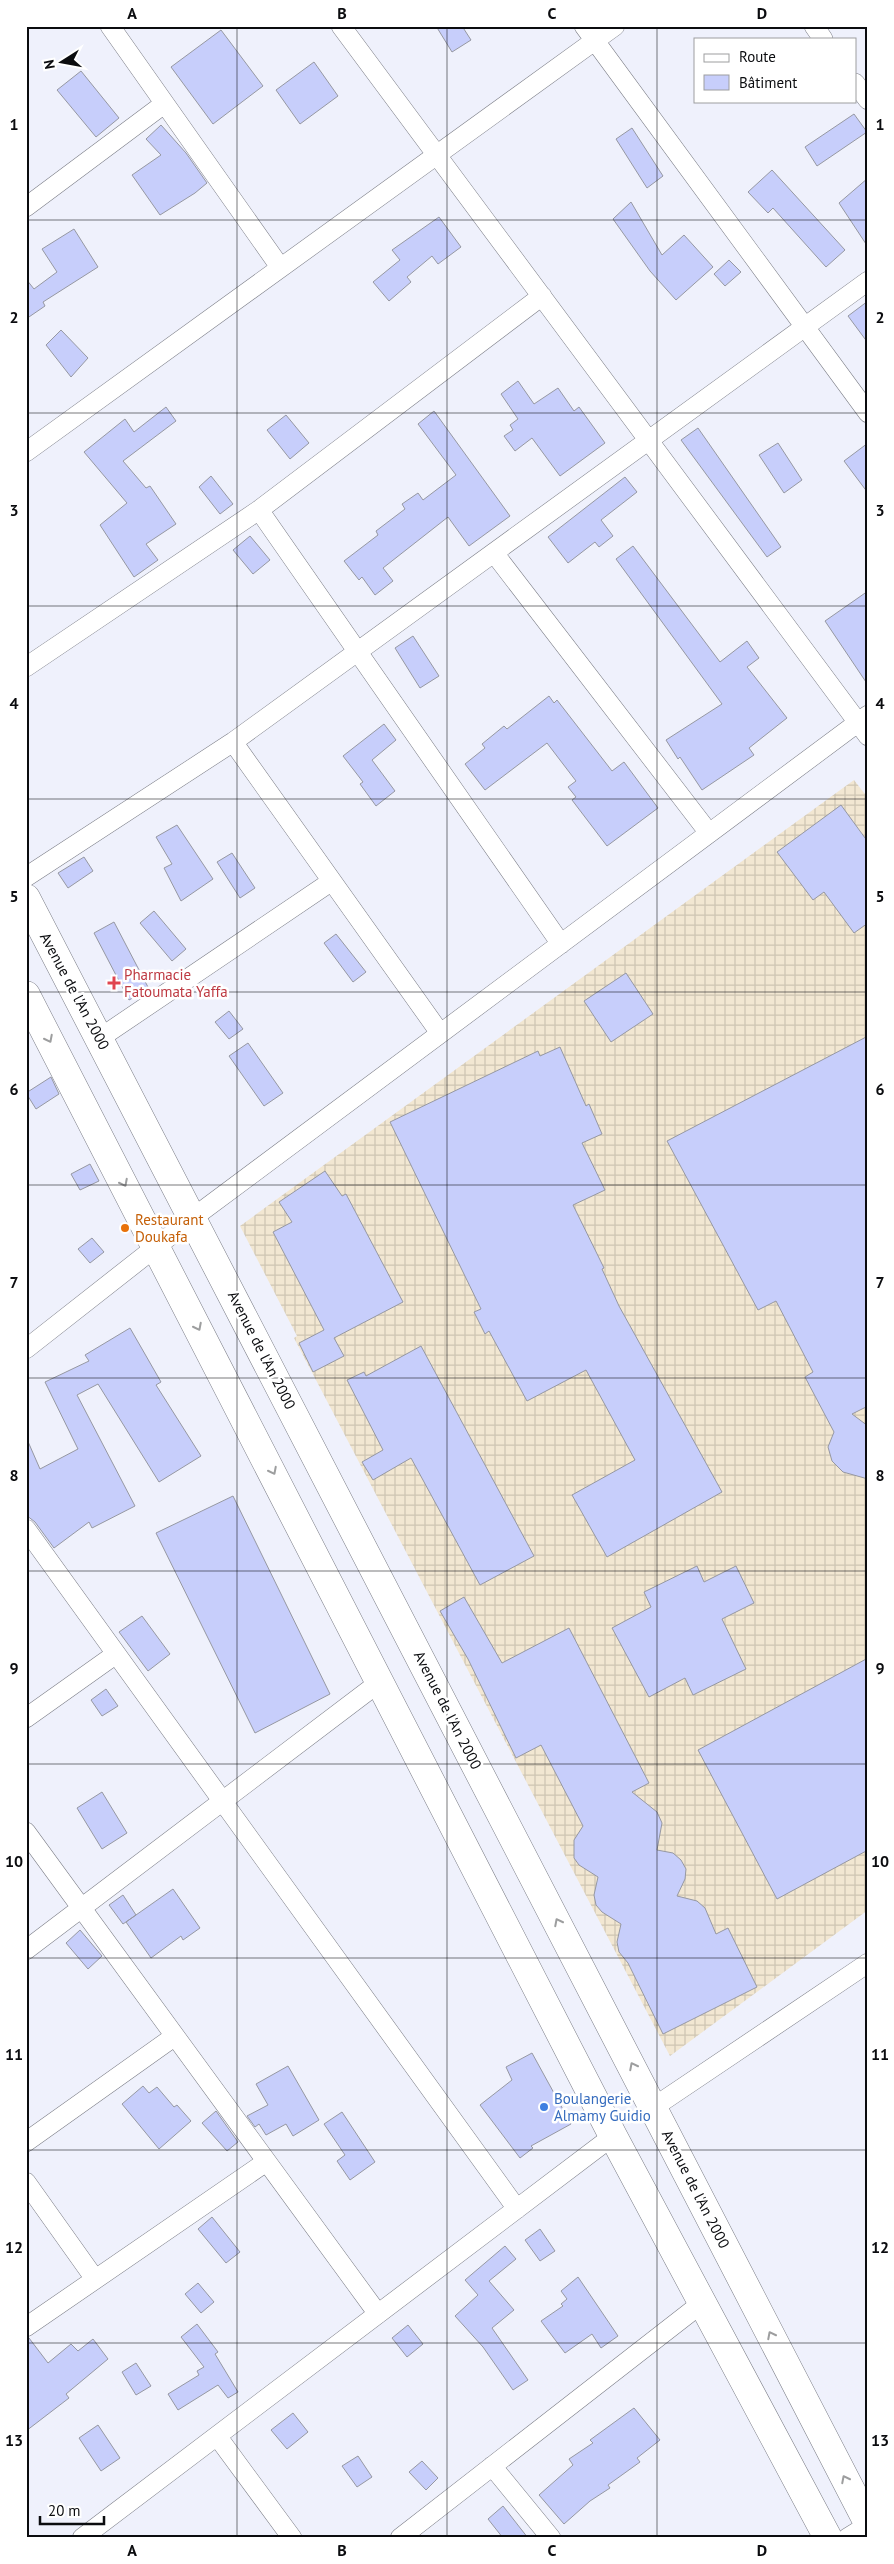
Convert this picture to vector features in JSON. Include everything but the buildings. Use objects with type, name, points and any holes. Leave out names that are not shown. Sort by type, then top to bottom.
[{"type":"main road","name":"Avenue de l'An 2000","points":[[26,898],[194,1217],[868,2524]]},
{"type":"main road","points":[[26,995],[381,1681],[613,2136],[828,2538]]},
{"type":"street","points":[[110,26],[280,268]]},
{"type":"street","points":[[26,1349],[194,1217],[440,1033],[709,834],[865,724],[649,441],[341,26]]},
{"type":"street","points":[[26,452],[436,155],[589,34],[615,26]]},
{"type":"street","points":[[814,26],[822,38]]},
{"type":"street","points":[[589,34],[868,413]]},
{"type":"street","points":[[856,84],[868,100]]},
{"type":"street","points":[[26,207],[164,104]]},
{"type":"street","points":[[26,877],[233,742],[868,282]]},
{"type":"street","points":[[26,667],[258,510],[542,296]]},
{"type":"street","points":[[258,510],[561,944]]},
{"type":"street","points":[[494,553],[709,834]]},
{"type":"street","points":[[233,742],[440,1033]]},
{"type":"street","points":[[100,1038],[332,881]]},
{"type":"street","points":[[26,1529],[516,2209]]},
{"type":"street","points":[[26,1718],[116,1654]]},
{"type":"street","points":[[26,1950],[381,1681]]},
{"type":"street","points":[[26,1832],[378,2314]]},
{"type":"street","points":[[654,2107],[868,1963]]},
{"type":"street","points":[[26,2142],[175,2036]]},
{"type":"street","points":[[82,2538],[613,2136]]},
{"type":"street","points":[[26,2326],[266,2162]]},
{"type":"street","points":[[26,2182],[95,2280]]},
{"type":"street","points":[[400,2538],[702,2303]]},
{"type":"street","points":[[218,2436],[292,2538]]},
{"type":"street","points":[[492,2466],[551,2538]]},
{"type":"street","points":[[847,2538],[868,2524]]},
{"type":"shaded area","points":[[854,780],[868,798],[868,1910],[670,2056],[294,1338],[297,1336],[240,1226]]},
{"type":"place","name":"Pharmacie Fatoumata Yaffa","points":[[114,983]]},
{"type":"place","name":"Restaurant Doukafa","points":[[125,1228]]},
{"type":"place","name":"Boulangerie Almamy Guidio","points":[[544,2107]]}]
